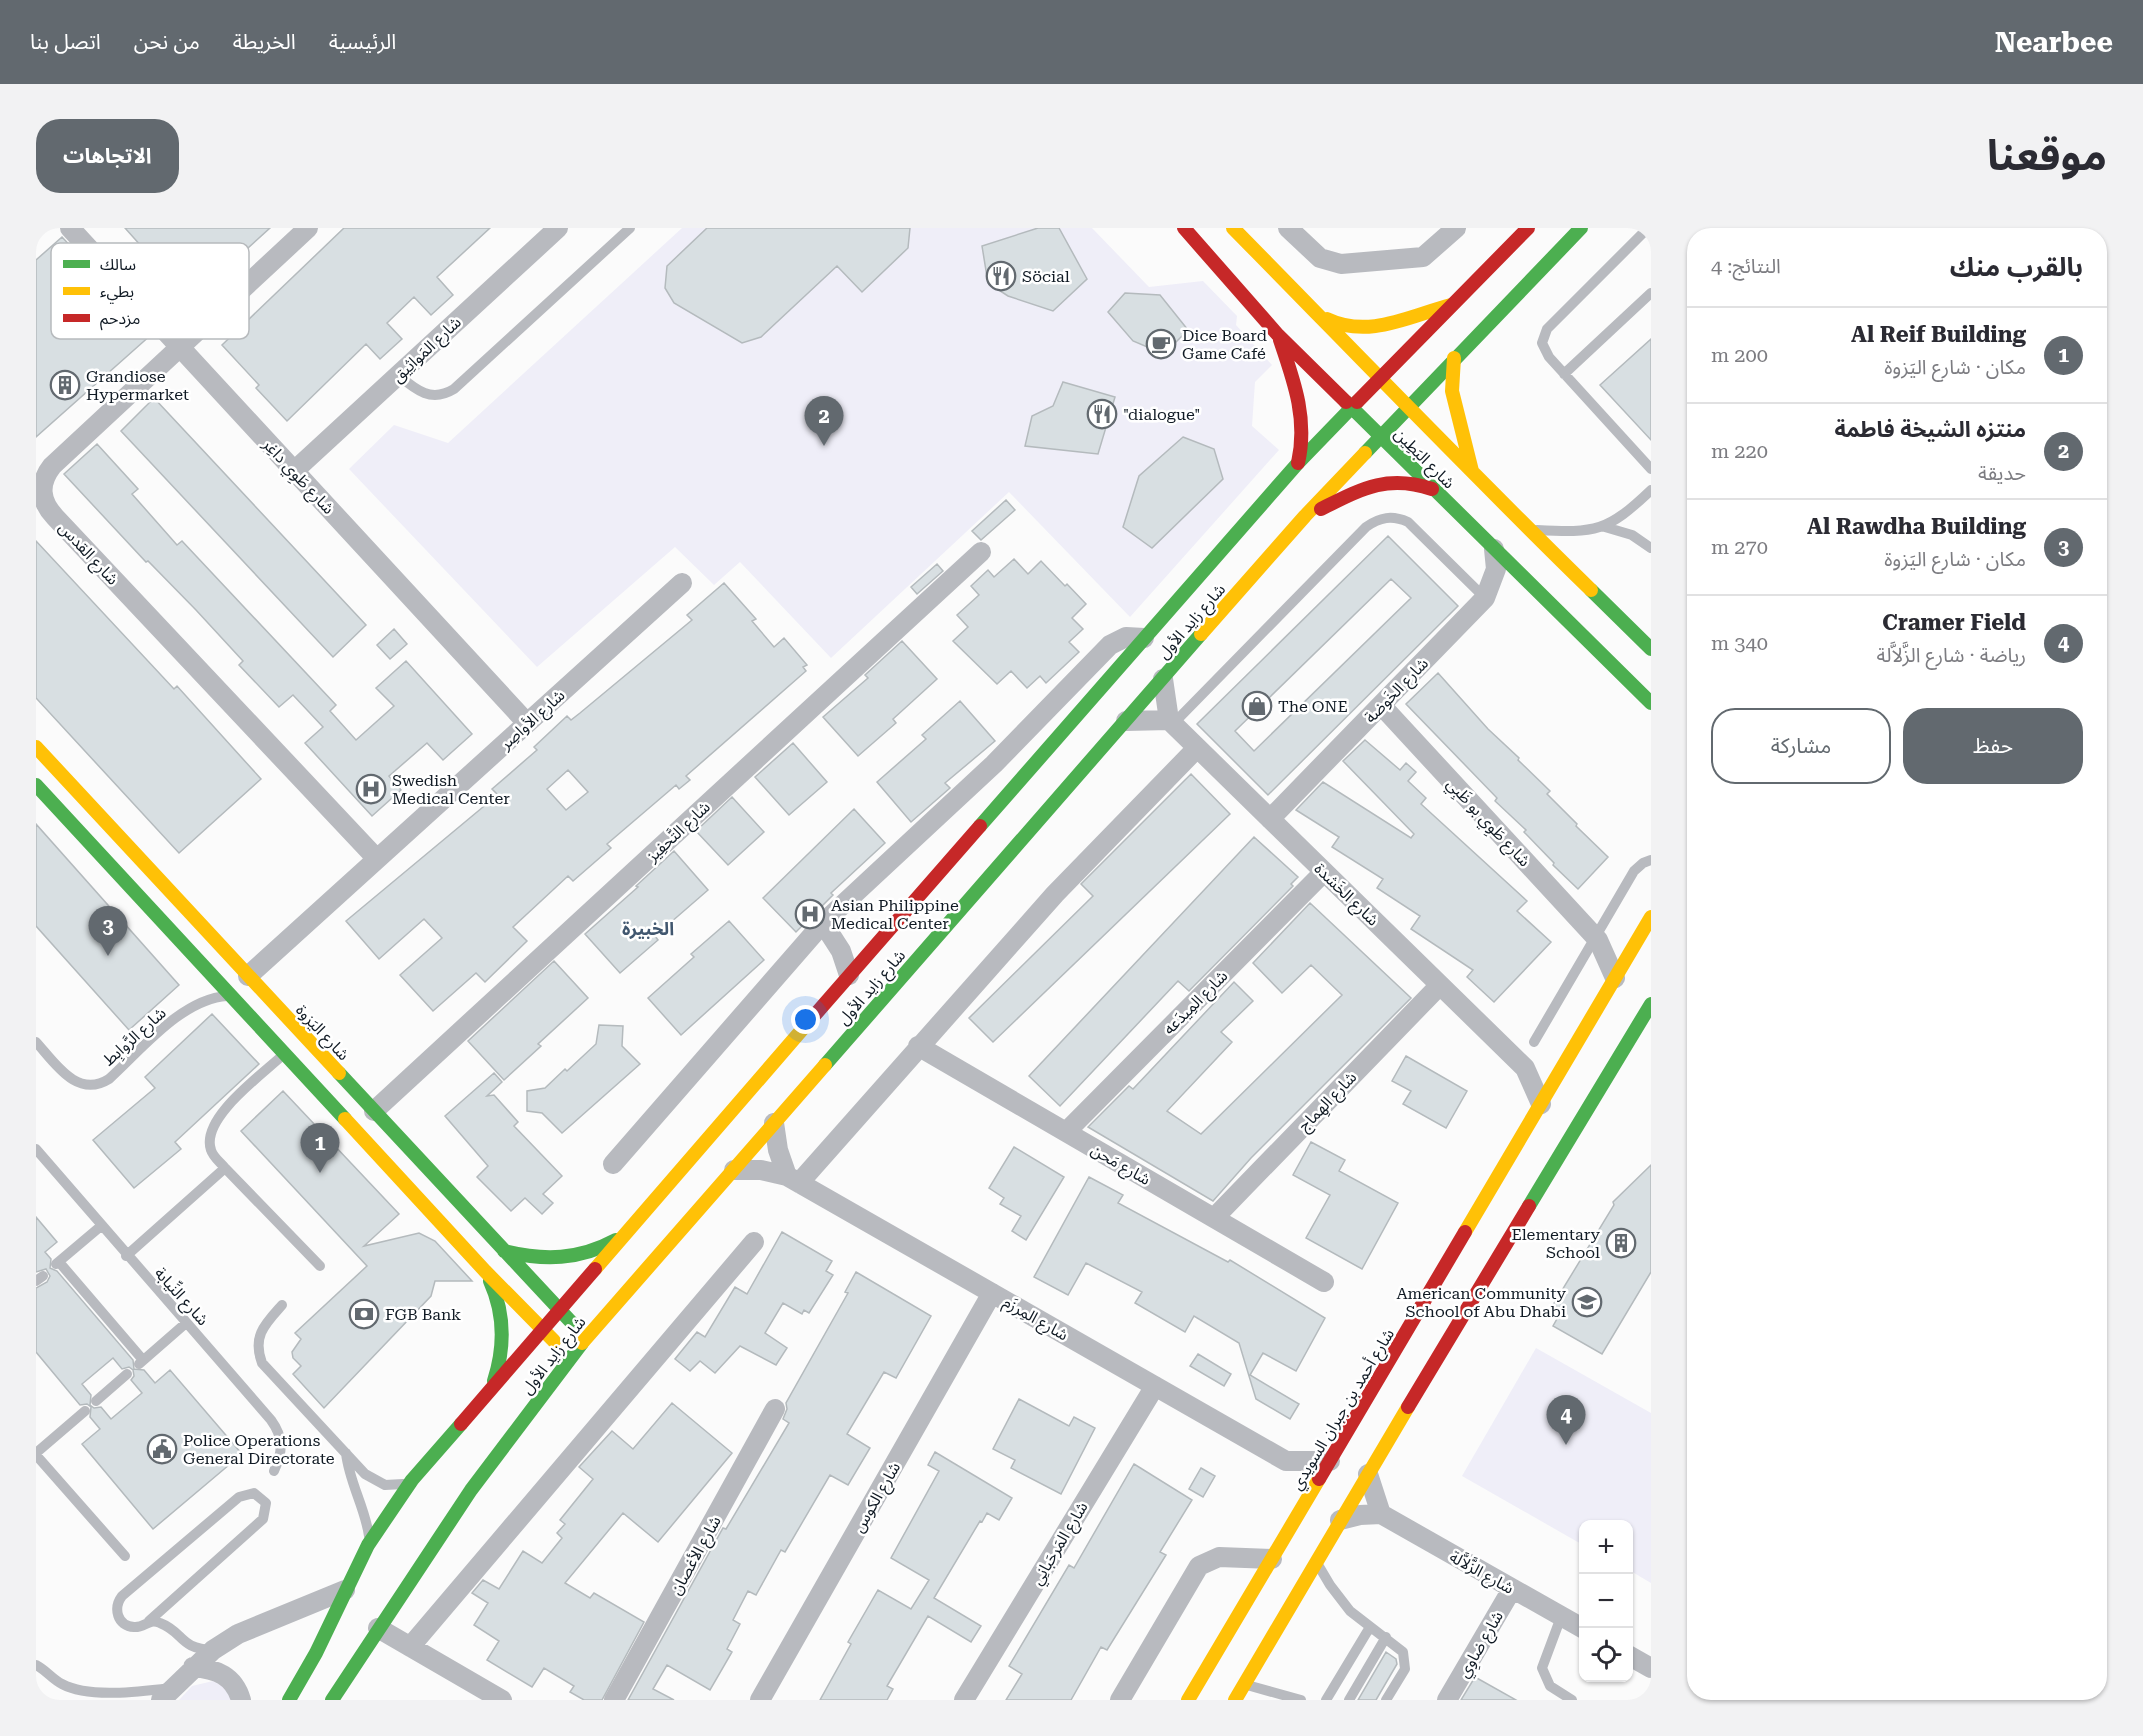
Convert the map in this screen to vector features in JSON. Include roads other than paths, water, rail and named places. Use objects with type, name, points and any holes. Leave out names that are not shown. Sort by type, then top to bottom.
[{"type":"main road","name":"شارع البَطِين","points":[[1184,228],[1278,335],[1651,703]]},
{"type":"main road","name":"شارع البَطِين","points":[[1233,228],[1408,405],[1474,476],[1651,649]]},
{"type":"main road","name":"شارع زايد الأول","points":[[289,1700],[316,1653],[368,1545],[412,1480],[849,975],[1298,463],[1528,228]]},
{"type":"main road","name":"شارع زايد الأول","points":[[332,1700],[471,1490],[586,1338],[1305,516],[1408,405],[1581,228]]},
{"type":"main road","points":[[1309,307],[1338,325],[1362,330],[1453,304]]},
{"type":"main road","points":[[1278,335],[1301,404],[1303,434],[1298,463]]},
{"type":"main road","points":[[1454,358],[1452,390],[1474,476]]},
{"type":"main road","points":[[1305,516],[1365,488],[1389,480],[1412,481],[1435,491]]},
{"type":"main road","name":"شارع اليَزوة","points":[[36,747],[586,1338]]},
{"type":"main road","points":[[36,785],[484,1271],[571,1358]]},
{"type":"main road","name":"شارع أحمد بن جبران السويدي","points":[[1188,1700],[1651,917]]},
{"type":"main road","points":[[1235,1700],[1379,1454],[1651,1004]]},
{"type":"main road","points":[[504,1251],[536,1258],[567,1258],[596,1250],[623,1236]]},
{"type":"main road","points":[[484,1271],[497,1299],[503,1328],[498,1367],[489,1391]]},
{"type":"main road","points":[[1345,1435],[1360,1435]]},
{"type":"main road","points":[[1372,1442],[1379,1454]]},
{"type":"street","name":"شارع طَوِي داغِر","points":[[70,228],[84,243]]},
{"type":"street","name":"شارع القدس","points":[[249,284],[308,228]]},
{"type":"street","name":"شارع المَواثِيق","points":[[294,471],[558,228]]},
{"type":"street","points":[[1288,228],[1320,258],[1341,264],[1423,257],[1456,228]]},
{"type":"street","name":"شارع طَوِي داغِر","points":[[173,339],[527,723]]},
{"type":"street","name":"شارع القدس","points":[[191,339],[52,466],[44,478],[43,499],[55,517],[377,859]]},
{"type":"street","name":"شارع الخَوضة","points":[[1270,819],[1485,598],[1496,569],[1494,549]]},
{"type":"street","name":"شارع التَّحفِيز","points":[[374,1111],[981,552]]},
{"type":"street","name":"شارع الأواصِر","points":[[248,976],[682,583]]},
{"type":"street","points":[[613,1164],[823,923],[994,765],[1110,645],[1126,638],[1144,638]]},
{"type":"street","points":[[1126,721],[1171,722],[1163,680]]},
{"type":"street","name":"شارع طَوِي بو ظَبِي","points":[[1381,705],[1596,938],[1615,978]]},
{"type":"street","name":"شارع الخَشدة","points":[[1171,722],[1525,1068],[1541,1104]]},
{"type":"street","points":[[774,1123],[778,1150],[793,1180],[1055,894],[1197,748]]},
{"type":"street","name":"شارع المِيدَعه","points":[[1066,1132],[1324,872]]},
{"type":"street","points":[[823,923],[841,951],[849,975]]},
{"type":"street","points":[[1596,938],[1636,942]]},
{"type":"street","name":"شارع الهِماج","points":[[1214,1218],[1440,985]]},
{"type":"street","name":"شارع مَحن","points":[[918,1046],[1324,1282]]},
{"type":"street","points":[[1525,1068],[1561,1070]]},
{"type":"street","name":"شارع المِرزَم","points":[[734,1170],[761,1170],[793,1180],[1286,1461],[1330,1461]]},
{"type":"street","points":[[410,1647],[754,1242]]},
{"type":"street","name":"شارع الكوس","points":[[760,1700],[992,1293]]},
{"type":"street","name":"شارع المَرحَبانِي","points":[[964,1700],[1155,1386]]},
{"type":"street","name":"شارع الأغصان","points":[[614,1700],[775,1409]]},
{"type":"street","points":[[1286,1461],[1298,1479],[1306,1501]]},
{"type":"street","points":[[1340,1520],[1381,1514],[1368,1474]]},
{"type":"street","name":"شارع الزَّلاَّلة","points":[[1381,1514],[1582,1628]]},
{"type":"street","points":[[1120,1700],[1199,1566],[1219,1557],[1272,1559]]},
{"type":"street","name":"شارع ضاوِي","points":[[1447,1700],[1512,1588]]},
{"type":"street","points":[[167,1694],[213,1650],[255,1625],[345,1590]]},
{"type":"street","points":[[378,1628],[502,1700]]},
{"type":"street","points":[[1633,1657],[1651,1668]]},
{"type":"street","points":[[193,1667],[214,1670],[229,1678],[241,1700]]},
{"type":"lane","points":[[398,375],[422,393],[430,396],[439,396],[454,389],[630,228]]},
{"type":"lane","points":[[1648,228],[1547,328],[1543,338],[1543,348],[1651,469]]},
{"type":"lane","points":[[1564,374],[1651,293]]},
{"type":"lane","points":[[1528,530],[1583,533],[1605,526],[1623,517],[1651,490]]},
{"type":"lane","points":[[1171,722],[1366,527],[1378,519],[1393,518],[1408,522],[1485,598]]},
{"type":"lane","points":[[1605,526],[1632,535],[1651,548]]},
{"type":"lane","points":[[1534,1042],[1634,871],[1643,863],[1651,860]]},
{"type":"lane","name":"شارع الرَّوابِط","points":[[36,1042],[74,1081],[96,1085],[109,1079],[187,1008],[208,999],[231,996]]},
{"type":"lane","points":[[284,1054],[214,1121],[209,1136],[211,1149],[225,1168],[320,1266]]},
{"type":"lane","name":"شارع النِّيابة","points":[[36,1149],[126,1256],[277,1428],[282,1450],[274,1471]]},
{"type":"lane","points":[[126,1256],[225,1168]]},
{"type":"lane","points":[[101,1226],[57,1263],[141,1362],[186,1323]]},
{"type":"lane","points":[[282,1305],[261,1328],[257,1346],[262,1363],[365,1474],[377,1482],[395,1485],[412,1480]]},
{"type":"lane","points":[[96,1401],[127,1374]]},
{"type":"lane","points":[[85,1411],[36,1454],[125,1556]]},
{"type":"lane","points":[[346,1452],[351,1480],[364,1512],[368,1545]]},
{"type":"lane","points":[[254,1493],[263,1498],[267,1509],[263,1519],[149,1621],[140,1627],[124,1623],[116,1607],[122,1596],[239,1497],[254,1493]]},
{"type":"lane","points":[[1316,1560],[1339,1599],[1370,1627],[1400,1647],[1406,1663],[1403,1674],[1386,1700]]},
{"type":"lane","points":[[166,1605],[172,1630]]},
{"type":"lane","points":[[1561,1617],[1542,1668],[1550,1686],[1572,1700]]},
{"type":"lane","points":[[149,1621],[161,1623],[172,1630],[183,1642],[193,1667]]},
{"type":"lane","points":[[1326,1700],[1370,1627]]},
{"type":"lane","points":[[1349,1700],[1386,1637]]},
{"type":"lane","points":[[183,1642],[197,1648],[213,1650]]},
{"type":"lane","points":[[36,1665],[62,1684],[81,1690],[167,1694]]},
{"type":"lane","points":[[1244,1684],[1278,1691],[1301,1700]]},
{"type":"place","name":"Söcial","points":[[1001,276]]},
{"type":"place","name":"Dice Board Game Café","points":[[1161,344]]},
{"type":"place","name":"Grandiose Hypermarket","points":[[65,385]]},
{"type":"place","name":"\"dialogue\"","points":[[1102,414]]},
{"type":"place","name":"منتزه الشيخة فاطمة","points":[[824,446]]},
{"type":"place","name":"The ONE","points":[[1257,706]]},
{"type":"place","name":"Swedish Medical Center","points":[[371,789]]},
{"type":"place","name":"Asian Philippine Medical Center","points":[[810,914]]},
{"type":"place","name":"Al Rawdha Building","points":[[108,956]]},
{"type":"place","name":"Al Reif Building","points":[[320,1173]]},
{"type":"place","name":"Elementary School","points":[[1621,1243]]},
{"type":"place","name":"American Community School of Abu Dhabi","points":[[1587,1302]]},
{"type":"place","name":"FGB Bank","points":[[364,1314]]},
{"type":"place","name":"Cramer Field","points":[[1566,1445]]},
{"type":"place","name":"Police Operations General Directorate","points":[[162,1449]]},
{"type":"district","name":"الخبيرة","points":[[648,929]]}]
